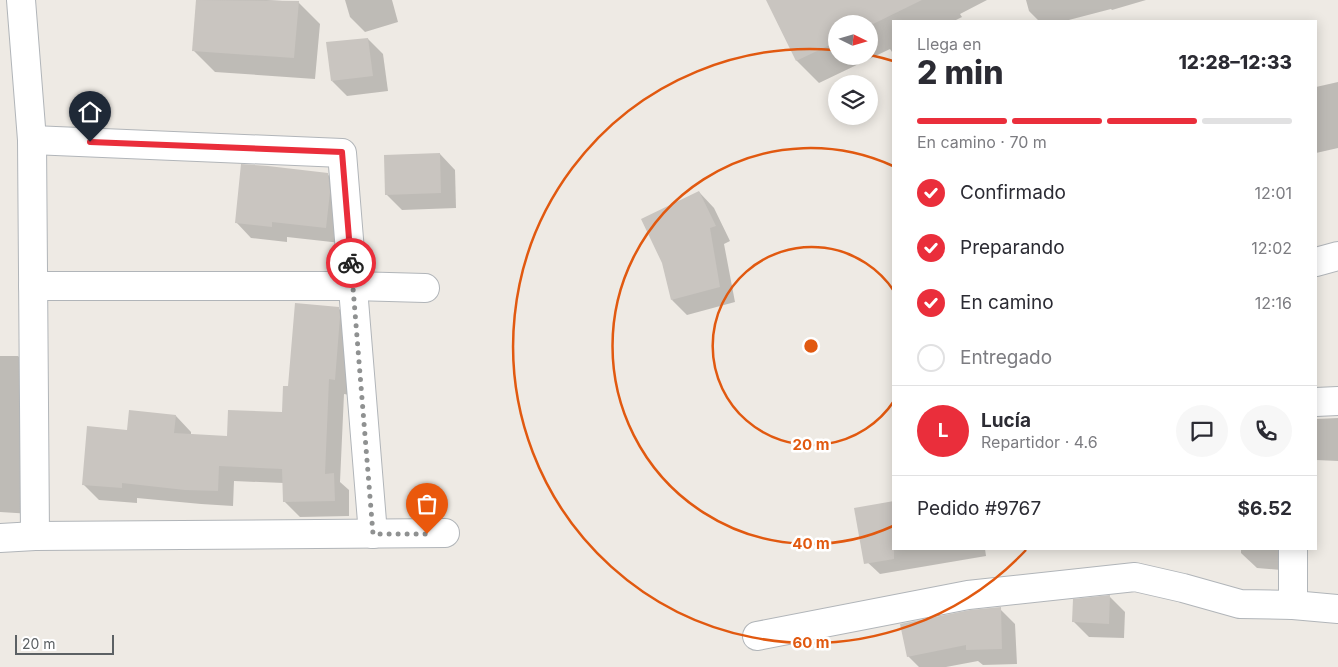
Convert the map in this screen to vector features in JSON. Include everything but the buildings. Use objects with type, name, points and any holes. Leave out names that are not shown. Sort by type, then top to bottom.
[{"type":"street","points":[[21,0],[32,140],[35,536]]},
{"type":"street","points":[[32,140],[342,152],[373,534]]},
{"type":"street","points":[[1317,262],[1338,256]]},
{"type":"street","points":[[33,286],[353,286],[424,288]]},
{"type":"street","points":[[1317,402],[1338,401]]},
{"type":"street","points":[[0,538],[35,536],[445,533]]},
{"type":"street","points":[[1293,550],[1293,605]]},
{"type":"street","points":[[757,636],[968,595],[1135,577],[1184,588],[1240,604],[1293,605],[1338,609]]},
{"type":"way so far","points":[[351,263],[373,534],[427,534]]},
{"type":"route","points":[[90,142],[342,152],[351,263]]}]
